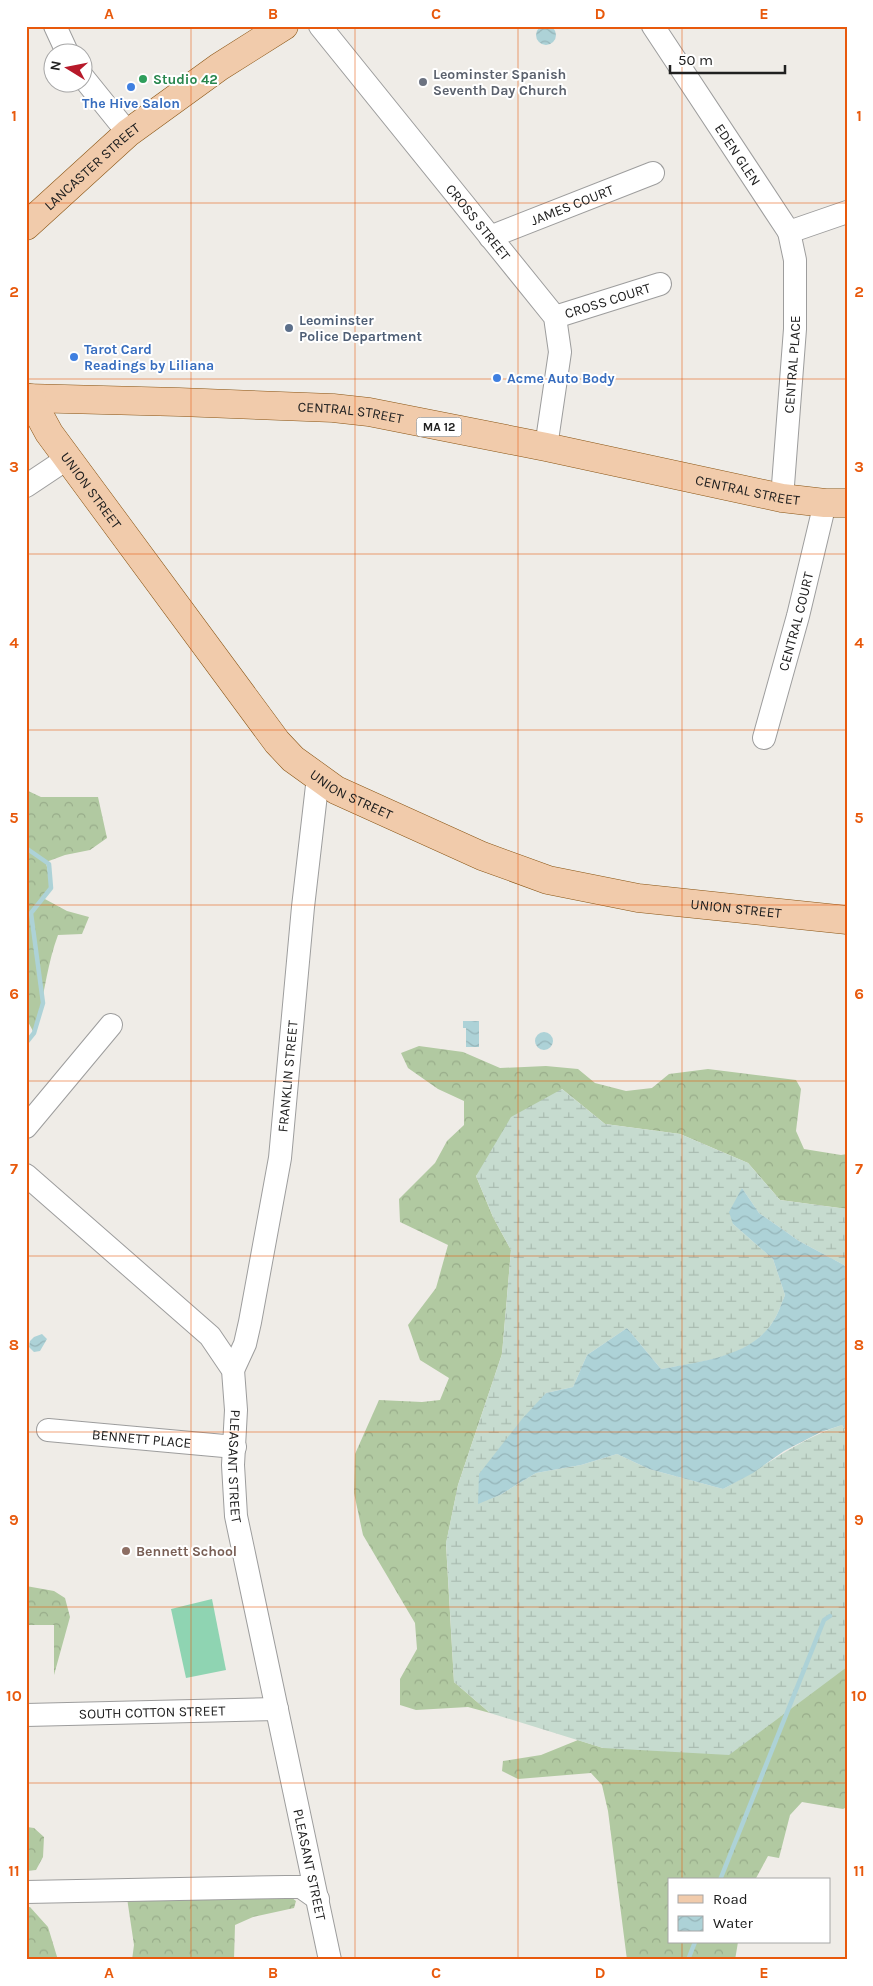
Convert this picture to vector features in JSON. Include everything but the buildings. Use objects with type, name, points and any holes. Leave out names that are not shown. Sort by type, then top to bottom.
[{"type":"main road","name":"LANCASTER STREET","points":[[26,226],[128,133],[219,67],[284,26]]},
{"type":"main road","name":"CENTRAL STREET","points":[[28,398],[333,408],[370,412],[546,447],[782,498],[836,503]]},
{"type":"main road","name":"UNION STREET","points":[[28,398],[49,432],[278,742],[293,759],[336,790],[468,850],[548,880],[638,898],[847,920]]},
{"type":"street","points":[[55,26],[62,42]]},
{"type":"street","name":"CROSS STREET","points":[[320,26],[555,317]]},
{"type":"street","name":"EDEN GLEN","points":[[652,26],[789,232]]},
{"type":"street","points":[[92,88],[128,133]]},
{"type":"street","name":"JAMES COURT","points":[[490,237],[653,173]]},
{"type":"street","points":[[789,232],[847,212]]},
{"type":"street","name":"CENTRAL PLACE","points":[[782,498],[795,329],[795,260],[789,232]]},
{"type":"street","name":"CROSS COURT","points":[[555,317],[660,284]]},
{"type":"street","points":[[546,447],[560,352],[555,317]]},
{"type":"street","points":[[26,486],[68,458]]},
{"type":"street","name":"CENTRAL COURT","points":[[764,738],[798,616],[836,503]]},
{"type":"street","name":"FRANKLIN STREET","points":[[233,1370],[245,1344],[278,1173],[302,910],[318,778]]},
{"type":"street","points":[[26,1127],[112,1025]]},
{"type":"street","name":"PLEASANT STREET","points":[[26,1175],[210,1336],[233,1370],[236,1410],[234,1447],[236,1516],[330,1960]]},
{"type":"street","name":"BENNETT PLACE","points":[[48,1430],[234,1447]]},
{"type":"street","name":"SOUTH COTTON STREET","points":[[26,1715],[277,1709]]},
{"type":"street","points":[[26,1892],[301,1887],[318,1899]]},
{"type":"green space","points":[[26,790],[41,797],[98,797],[107,838],[90,850],[65,855],[46,862],[51,888],[43,898],[67,911],[89,917],[82,934],[58,935],[34,1033],[26,1018]]},
{"type":"green space","points":[[419,1046],[463,1052],[500,1068],[546,1066],[578,1069],[595,1083],[626,1091],[652,1088],[669,1074],[708,1069],[796,1080],[801,1089],[796,1131],[804,1149],[841,1155],[847,1154],[847,1209],[780,1200],[748,1163],[680,1134],[605,1124],[562,1089],[476,1176],[493,1217],[511,1250],[502,1354],[458,1485],[446,1544],[454,1682],[490,1713],[468,1707],[416,1710],[400,1705],[400,1679],[417,1649],[415,1623],[363,1535],[354,1493],[355,1454],[379,1400],[422,1402],[440,1400],[449,1378],[420,1360],[408,1325],[436,1288],[448,1245],[400,1222],[399,1199],[435,1163],[447,1141],[464,1125],[464,1101],[438,1089],[408,1068],[401,1053]]},
{"type":"green space","points":[[562,1089],[605,1124],[680,1134],[748,1163],[780,1200],[847,1209],[847,1270],[844,1265],[799,1241],[759,1213],[742,1188],[733,1224],[773,1259],[785,1295],[774,1320],[762,1335],[751,1344],[737,1351],[707,1361],[661,1369],[627,1328],[587,1355],[573,1387],[546,1393],[478,1503],[500,1495],[536,1473],[581,1465],[617,1454],[649,1469],[723,1489],[796,1446],[842,1425],[847,1434],[847,1667],[729,1755],[603,1748],[490,1713],[454,1682],[446,1543],[458,1485],[502,1354],[511,1250],[493,1217],[476,1176],[511,1117]]},
{"type":"green space","points":[[847,1460],[847,1807],[843,1809],[802,1802],[790,1815],[779,1858],[768,1856],[756,1878],[668,1878],[668,1944],[738,1944],[735,1960],[627,1960],[608,1811],[602,1785],[591,1773],[518,1779],[502,1771],[503,1761],[541,1755],[578,1740],[603,1748]]},
{"type":"green space","points":[[26,1586],[54,1591],[65,1598],[70,1617],[54,1675],[54,1625],[26,1625]]},
{"type":"green space","points":[[212,1599],[226,1670],[186,1678],[171,1609]]},
{"type":"green space","points":[[26,1827],[34,1828],[44,1837],[43,1857],[36,1870],[26,1871]]},
{"type":"green space","points":[[287,1894],[296,1901],[294,1908],[253,1917],[235,1925],[234,1960],[132,1960],[134,1945],[127,1898]]},
{"type":"green space","points":[[26,1907],[30,1907],[48,1927],[58,1960],[26,1960]]},
{"type":"water","points":[[546,25],[553,28],[556,35],[553,42],[546,45],[539,42],[536,35],[539,28]]},
{"type":"water","points":[[463,1021],[479,1021],[479,1047],[466,1047],[466,1028],[463,1028]]},
{"type":"water","points":[[540,1032],[548,1032],[553,1037],[551,1048],[540,1050],[535,1045],[535,1037]]},
{"type":"water","points":[[742,1188],[759,1213],[799,1241],[844,1265],[847,1270],[847,1433],[842,1425],[821,1432],[784,1451],[753,1473],[723,1489],[649,1469],[617,1454],[581,1465],[536,1473],[500,1495],[478,1504],[479,1474],[522,1419],[546,1393],[573,1387],[587,1355],[627,1328],[661,1369],[706,1360],[737,1351],[750,1344],[772,1323],[785,1295],[773,1259],[733,1224],[729,1212]]},
{"type":"water","points":[[42,1334],[47,1339],[40,1351],[34,1352],[29,1347],[30,1341]]},
{"type":"waterway","points":[[26,848],[49,864],[51,888],[31,913],[43,1003],[34,1033],[26,1043]]},
{"type":"waterway","points":[[721,1878],[824,1620],[830,1616]]},
{"type":"waterway","points":[[688,1960],[694,1944]]},
{"type":"place","name":"Studio 42","points":[[143,79]]},
{"type":"place","name":"Leominster Spanish Seventh Day Church","points":[[423,82]]},
{"type":"place","name":"The Hive Salon","points":[[131,87]]},
{"type":"place","name":"Leominster Police Department","points":[[289,328]]},
{"type":"place","name":"Tarot Card Readings by Liliana","points":[[74,357]]},
{"type":"place","name":"Acme Auto Body","points":[[497,378]]},
{"type":"place","name":"Bennett School","points":[[126,1551]]}]
